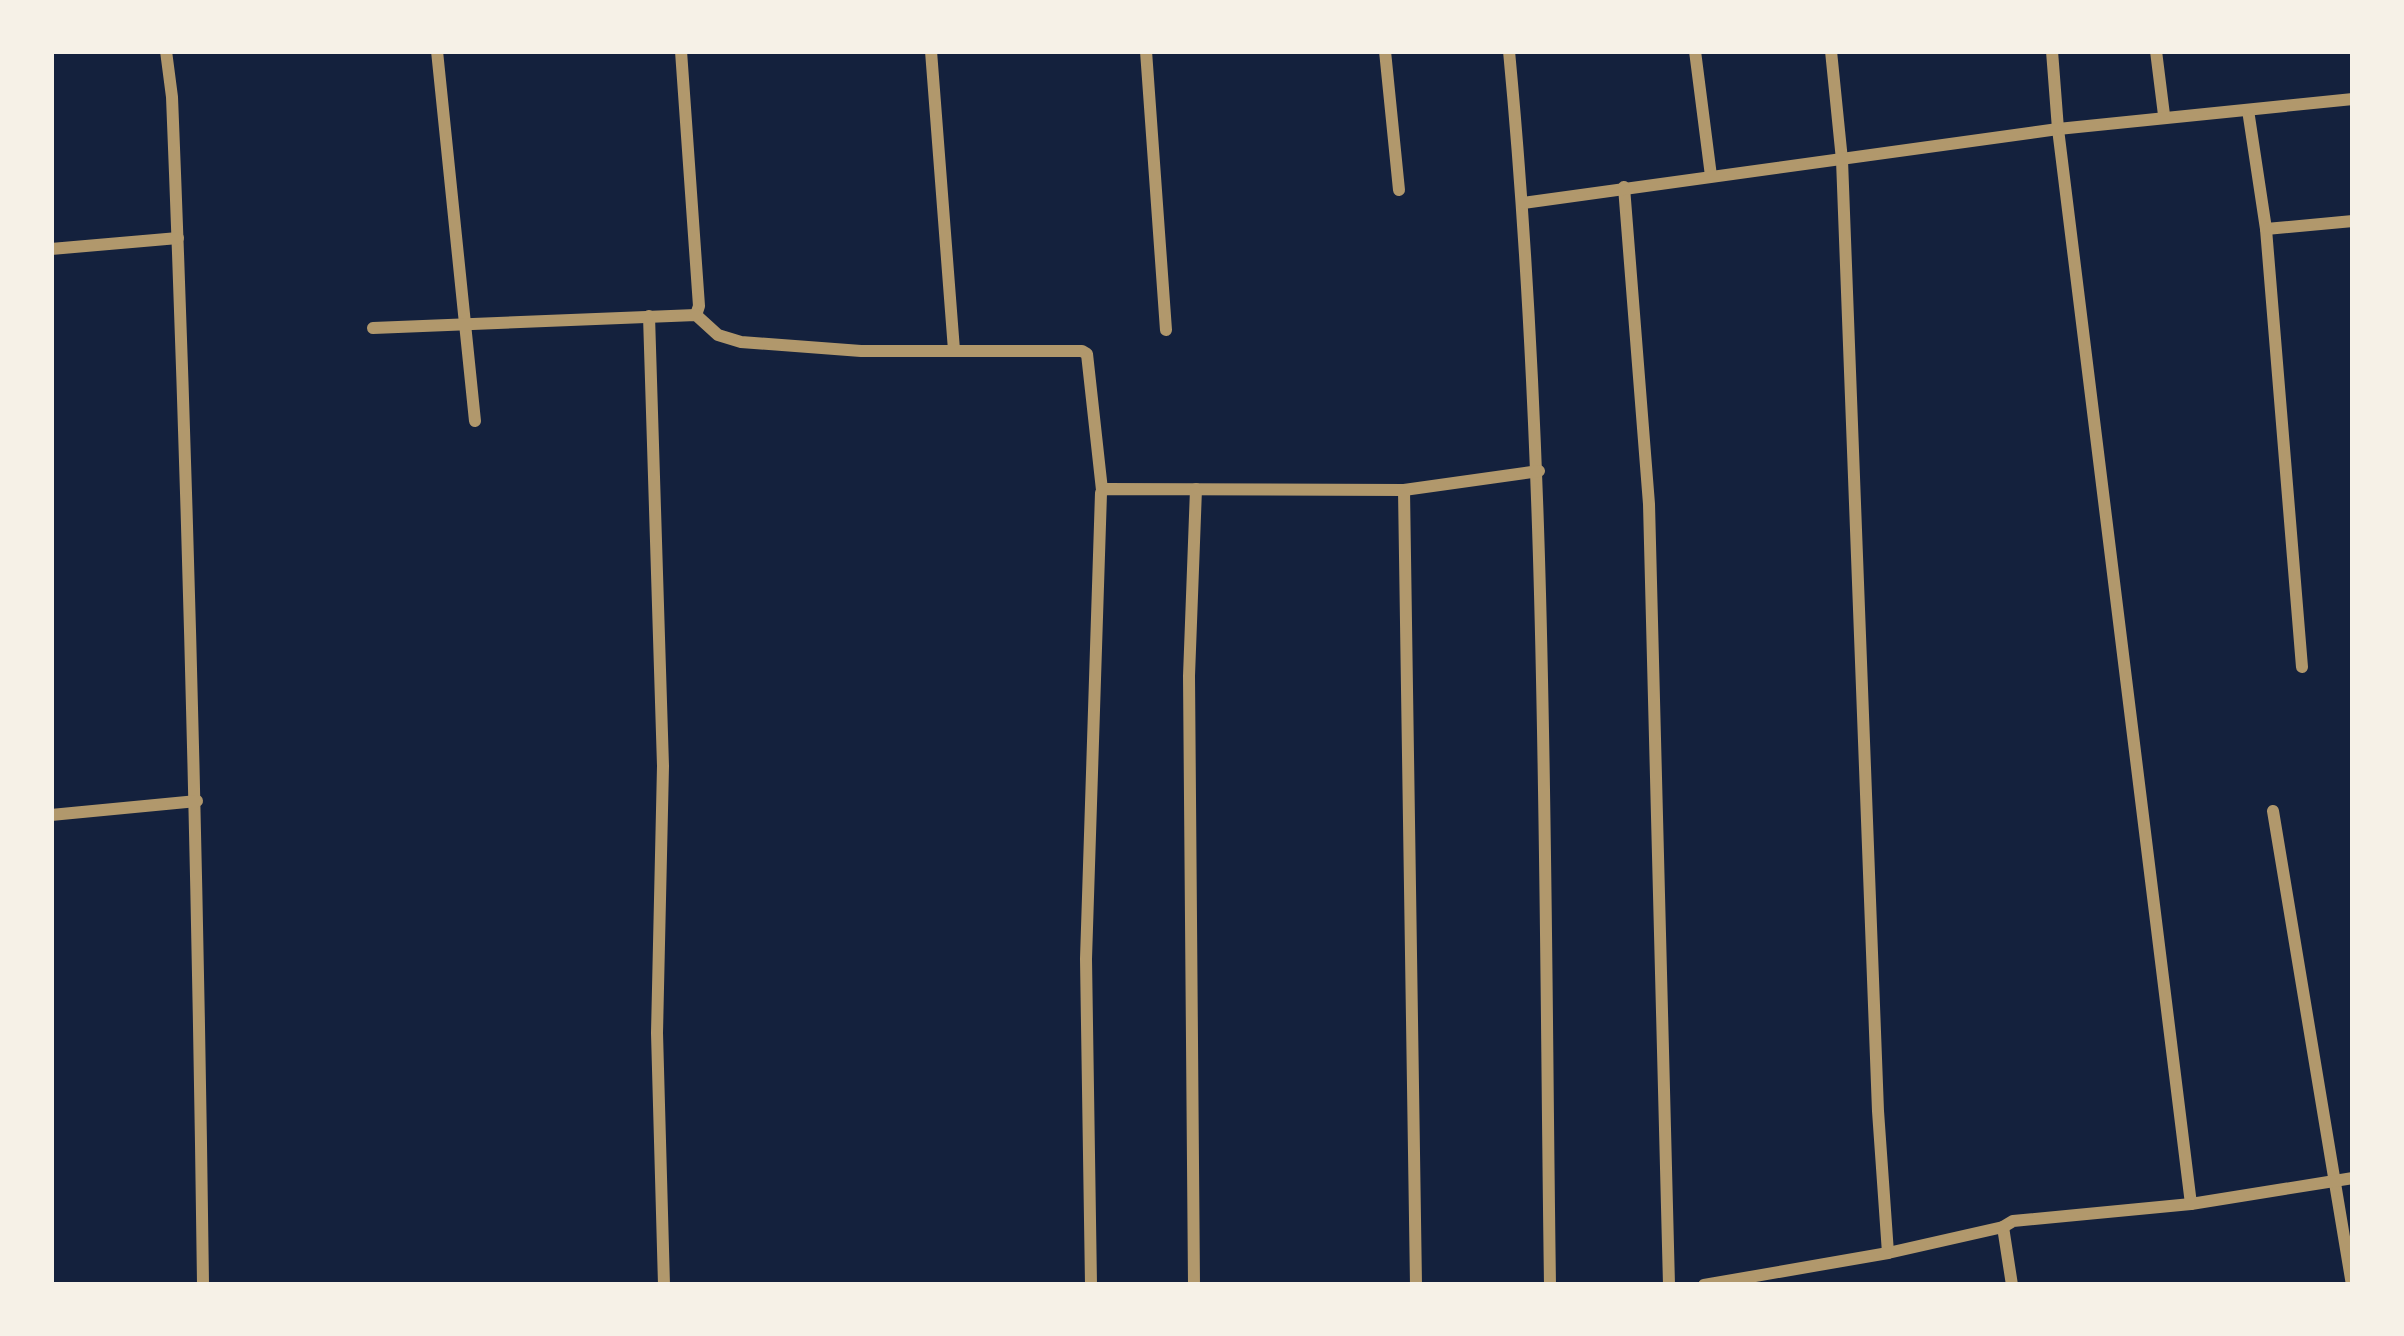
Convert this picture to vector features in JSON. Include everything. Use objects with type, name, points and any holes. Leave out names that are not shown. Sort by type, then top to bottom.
[{"type":"street","points":[[166,51],[178,238],[196,801],[203,1285]]},
{"type":"street","points":[[437,51],[475,421]]},
{"type":"street","points":[[681,51],[696,315]]},
{"type":"street","points":[[931,51],[954,350]]},
{"type":"street","points":[[1146,51],[1166,330]]},
{"type":"street","points":[[1385,51],[1399,190]]},
{"type":"street","points":[[1509,51],[1538,471],[1550,1285]]},
{"type":"street","points":[[1695,51],[1711,176]]},
{"type":"street","points":[[1831,51],[1842,160],[1878,1111],[1888,1253]]},
{"type":"street","points":[[2051,51],[2191,1204]]},
{"type":"street","points":[[2156,51],[2164,116]]},
{"type":"street","points":[[1523,203],[2058,129],[2353,99]]},
{"type":"street","points":[[2248,110],[2266,229],[2302,667]]},
{"type":"street","points":[[1624,187],[1649,504],[1669,1285]]},
{"type":"street","points":[[2266,229],[2353,221]]},
{"type":"street","points":[[51,249],[178,238]]},
{"type":"street","points":[[373,328],[696,315],[718,335],[741,342],[861,351],[1073,350],[1087,354],[1102,490],[1086,959],[1091,1285]]},
{"type":"street","points":[[649,316],[663,766],[657,1034],[664,1285]]},
{"type":"street","points":[[1102,490],[1404,490],[1538,471]]},
{"type":"street","points":[[1194,1285],[1189,676],[1196,489]]},
{"type":"street","points":[[1404,490],[1416,1285]]},
{"type":"street","points":[[51,815],[196,801]]},
{"type":"street","points":[[2273,812],[2351,1285]]},
{"type":"street","points":[[1704,1285],[1888,1253],[2013,1221],[2191,1204],[2353,1178]]},
{"type":"street","points":[[2003,1227],[2012,1285]]}]
